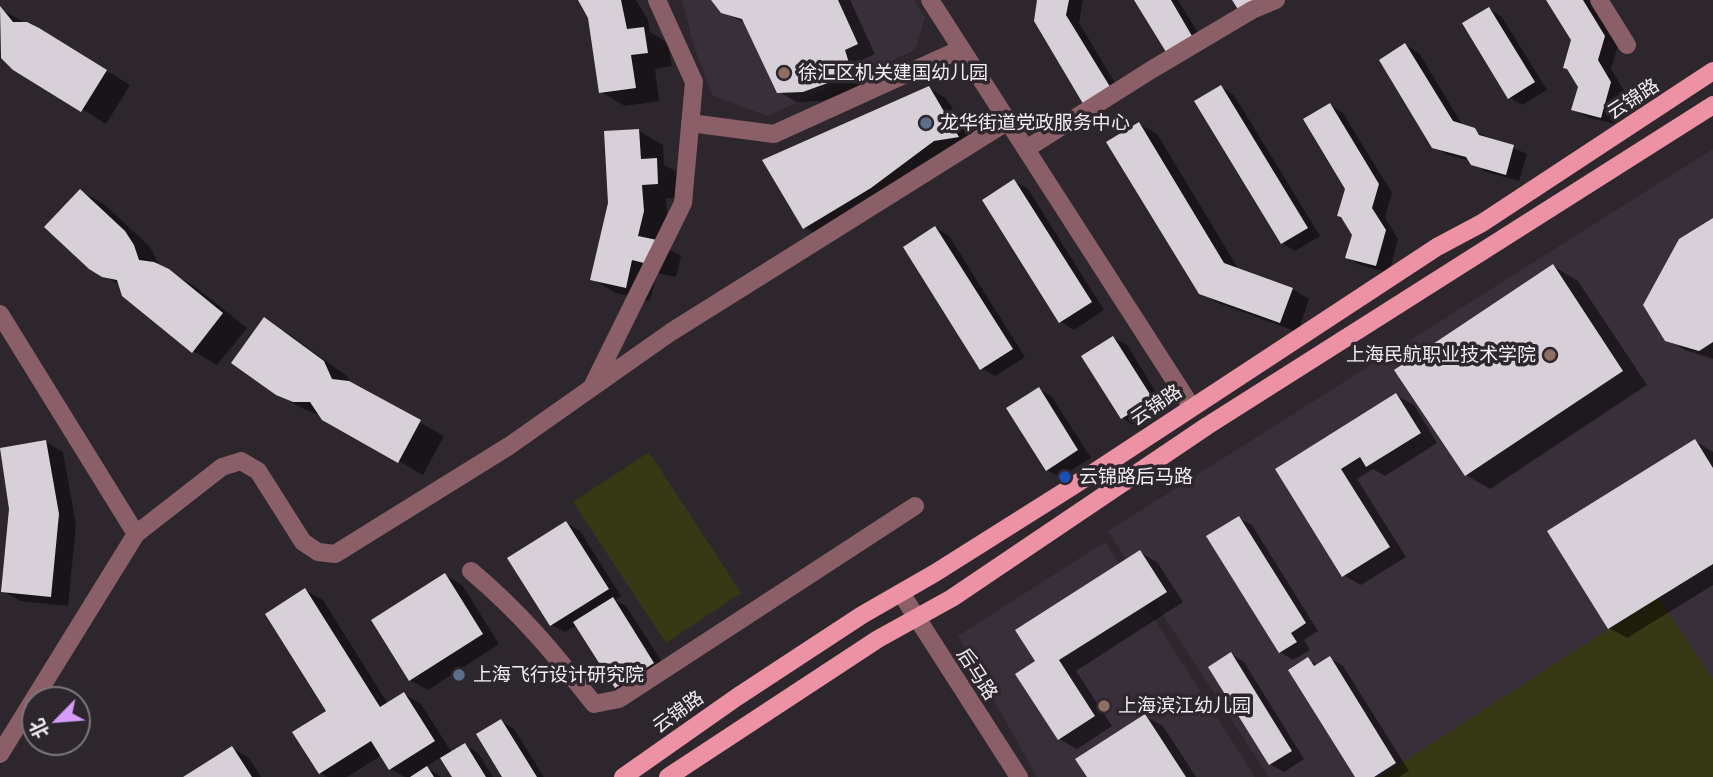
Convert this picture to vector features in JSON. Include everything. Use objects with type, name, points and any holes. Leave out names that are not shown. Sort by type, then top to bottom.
[{"type":"main road","name":"云锦路","points":[[624,777],[737,696],[862,615],[1073,486],[1191,406],[1437,247],[1493,216],[1713,71]]},
{"type":"main road","points":[[668,777],[878,639],[952,598],[1207,426],[1713,104]]},
{"type":"street","points":[[591,389],[683,203],[694,82],[657,0]]},
{"type":"street","points":[[930,0],[1191,406]]},
{"type":"street","points":[[1026,149],[1163,63],[1252,10],[1276,0]]},
{"type":"street","points":[[1599,0],[1627,46]]},
{"type":"street","points":[[690,123],[775,134],[961,49]]},
{"type":"street","points":[[0,754],[136,534],[222,467],[241,461],[258,471],[303,542],[318,552],[335,554],[509,446],[671,332],[1008,121]]},
{"type":"street","points":[[0,314],[136,534]]},
{"type":"street","points":[[471,571],[506,600],[542,639],[594,704],[620,699],[915,506]]},
{"type":"street","name":"后马路","points":[[901,593],[1019,777]]},
{"type":"shaded area","name":"徐汇区机关建国幼儿园","points":[[682,0],[914,0],[925,17],[915,50],[767,116],[712,95],[694,46]]},
{"type":"shaded area","name":"上海民航职业技术学院","points":[[1713,149],[1713,777],[1269,777],[1108,531]]},
{"type":"shaded area","name":"上海滨江幼儿园","points":[[1105,542],[1255,777],[1037,777],[958,636]]},
{"type":"green space","points":[[649,452],[741,593],[666,643],[573,502]]},
{"type":"green space","points":[[1658,597],[1713,680],[1713,777],[1380,777]]},
{"type":"building","points":[[578,0],[621,0],[627,29],[644,27],[648,53],[631,55],[636,88],[599,93],[588,18]]},
{"type":"building","points":[[711,0],[838,0],[858,44],[845,50],[853,76],[803,92],[777,93],[742,19],[721,13]]},
{"type":"building","points":[[1037,0],[1069,0],[1066,15],[1112,90],[1085,107],[1034,21]]},
{"type":"building","points":[[1134,0],[1171,0],[1192,36],[1166,52]]},
{"type":"building","points":[[1232,0],[1264,0],[1241,14]]},
{"type":"building","points":[[1546,0],[1583,0],[1605,36],[1598,60],[1611,82],[1601,118],[1571,110],[1578,87],[1567,69],[1563,68],[1571,40]]},
{"type":"building","points":[[0,6],[13,22],[27,22],[39,28],[107,70],[81,112],[13,70],[1,58]]},
{"type":"building","points":[[1489,7],[1535,82],[1508,99],[1462,23]]},
{"type":"building","points":[[1405,43],[1453,121],[1475,128],[1479,135],[1514,145],[1506,175],[1471,165],[1466,157],[1432,148],[1379,60]]},
{"type":"building","points":[[1221,85],[1308,228],[1281,244],[1194,101]]},
{"type":"building","points":[[929,86],[959,137],[934,141],[871,188],[803,229],[762,160]]},
{"type":"building","points":[[1330,103],[1379,184],[1372,208],[1386,230],[1376,266],[1345,258],[1352,235],[1341,217],[1337,216],[1345,189],[1303,119]]},
{"type":"building","points":[[1139,122],[1224,263],[1293,288],[1280,323],[1199,294],[1106,142]]},
{"type":"building","points":[[639,129],[641,159],[657,158],[658,184],[642,185],[644,211],[638,236],[657,240],[652,265],[632,260],[626,288],[590,280],[608,203],[604,131]]},
{"type":"building","points":[[1014,179],[1092,302],[1059,323],[982,200]]},
{"type":"building","points":[[80,189],[125,231],[139,260],[154,262],[169,269],[223,313],[192,353],[122,296],[117,280],[102,277],[89,269],[44,227]]},
{"type":"building","points":[[1713,218],[1713,342],[1699,351],[1665,341],[1643,305],[1679,239]]},
{"type":"building","points":[[935,226],[1013,349],[980,370],[903,247]]},
{"type":"building","points":[[1553,264],[1623,371],[1465,476],[1394,370]]},
{"type":"building","points":[[264,317],[324,361],[332,379],[349,381],[421,420],[398,463],[322,420],[310,402],[293,402],[276,395],[231,363]]},
{"type":"building","points":[[1113,336],[1153,399],[1121,419],[1081,356]]},
{"type":"building","points":[[1039,387],[1078,450],[1046,471],[1006,408]]},
{"type":"building","points":[[1396,393],[1421,433],[1366,467],[1360,457],[1341,469],[1390,547],[1342,577],[1275,469]]},
{"type":"building","points":[[1695,439],[1713,468],[1713,564],[1608,629],[1547,531]]},
{"type":"building","points":[[46,440],[59,514],[51,597],[1,592],[9,509],[0,448]]},
{"type":"building","points":[[1239,516],[1306,623],[1291,633],[1297,642],[1279,653],[1206,536]]},
{"type":"building","points":[[566,521],[609,589],[550,626],[507,558]]},
{"type":"building","points":[[1140,550],[1167,592],[1059,660],[1095,716],[1058,740],[1015,674],[1035,661],[1015,630]]},
{"type":"building","points":[[445,573],[483,634],[409,681],[371,620]]},
{"type":"building","points":[[305,588],[380,707],[404,692],[435,741],[389,770],[371,741],[319,774],[292,732],[326,711],[265,614]]},
{"type":"building","points":[[613,597],[654,663],[615,688],[573,622]]},
{"type":"building","points":[[1231,652],[1292,751],[1269,765],[1208,667]]},
{"type":"building","points":[[1330,656],[1396,763],[1374,777],[1355,777],[1288,670],[1308,657],[1314,666]]},
{"type":"building","points":[[1145,714],[1186,777],[1087,777],[1075,759]]},
{"type":"building","points":[[501,719],[537,777],[502,777],[476,734]]},
{"type":"building","points":[[465,743],[486,777],[452,777],[440,758]]},
{"type":"building","points":[[232,746],[252,777],[183,777]]},
{"type":"building","points":[[427,766],[434,777],[410,777]]},
{"type":"place","name":"徐汇区机关建国幼儿园","points":[[784,73]]},
{"type":"place","name":"龙华街道党政服务中心","points":[[926,123]]},
{"type":"place","name":"上海民航职业技术学院","points":[[1550,355]]},
{"type":"place","name":"云锦路后马路","points":[[1065,477]]},
{"type":"place","name":"上海飞行设计研究院","points":[[459,675]]},
{"type":"place","name":"上海滨江幼儿园","points":[[1104,706]]}]
